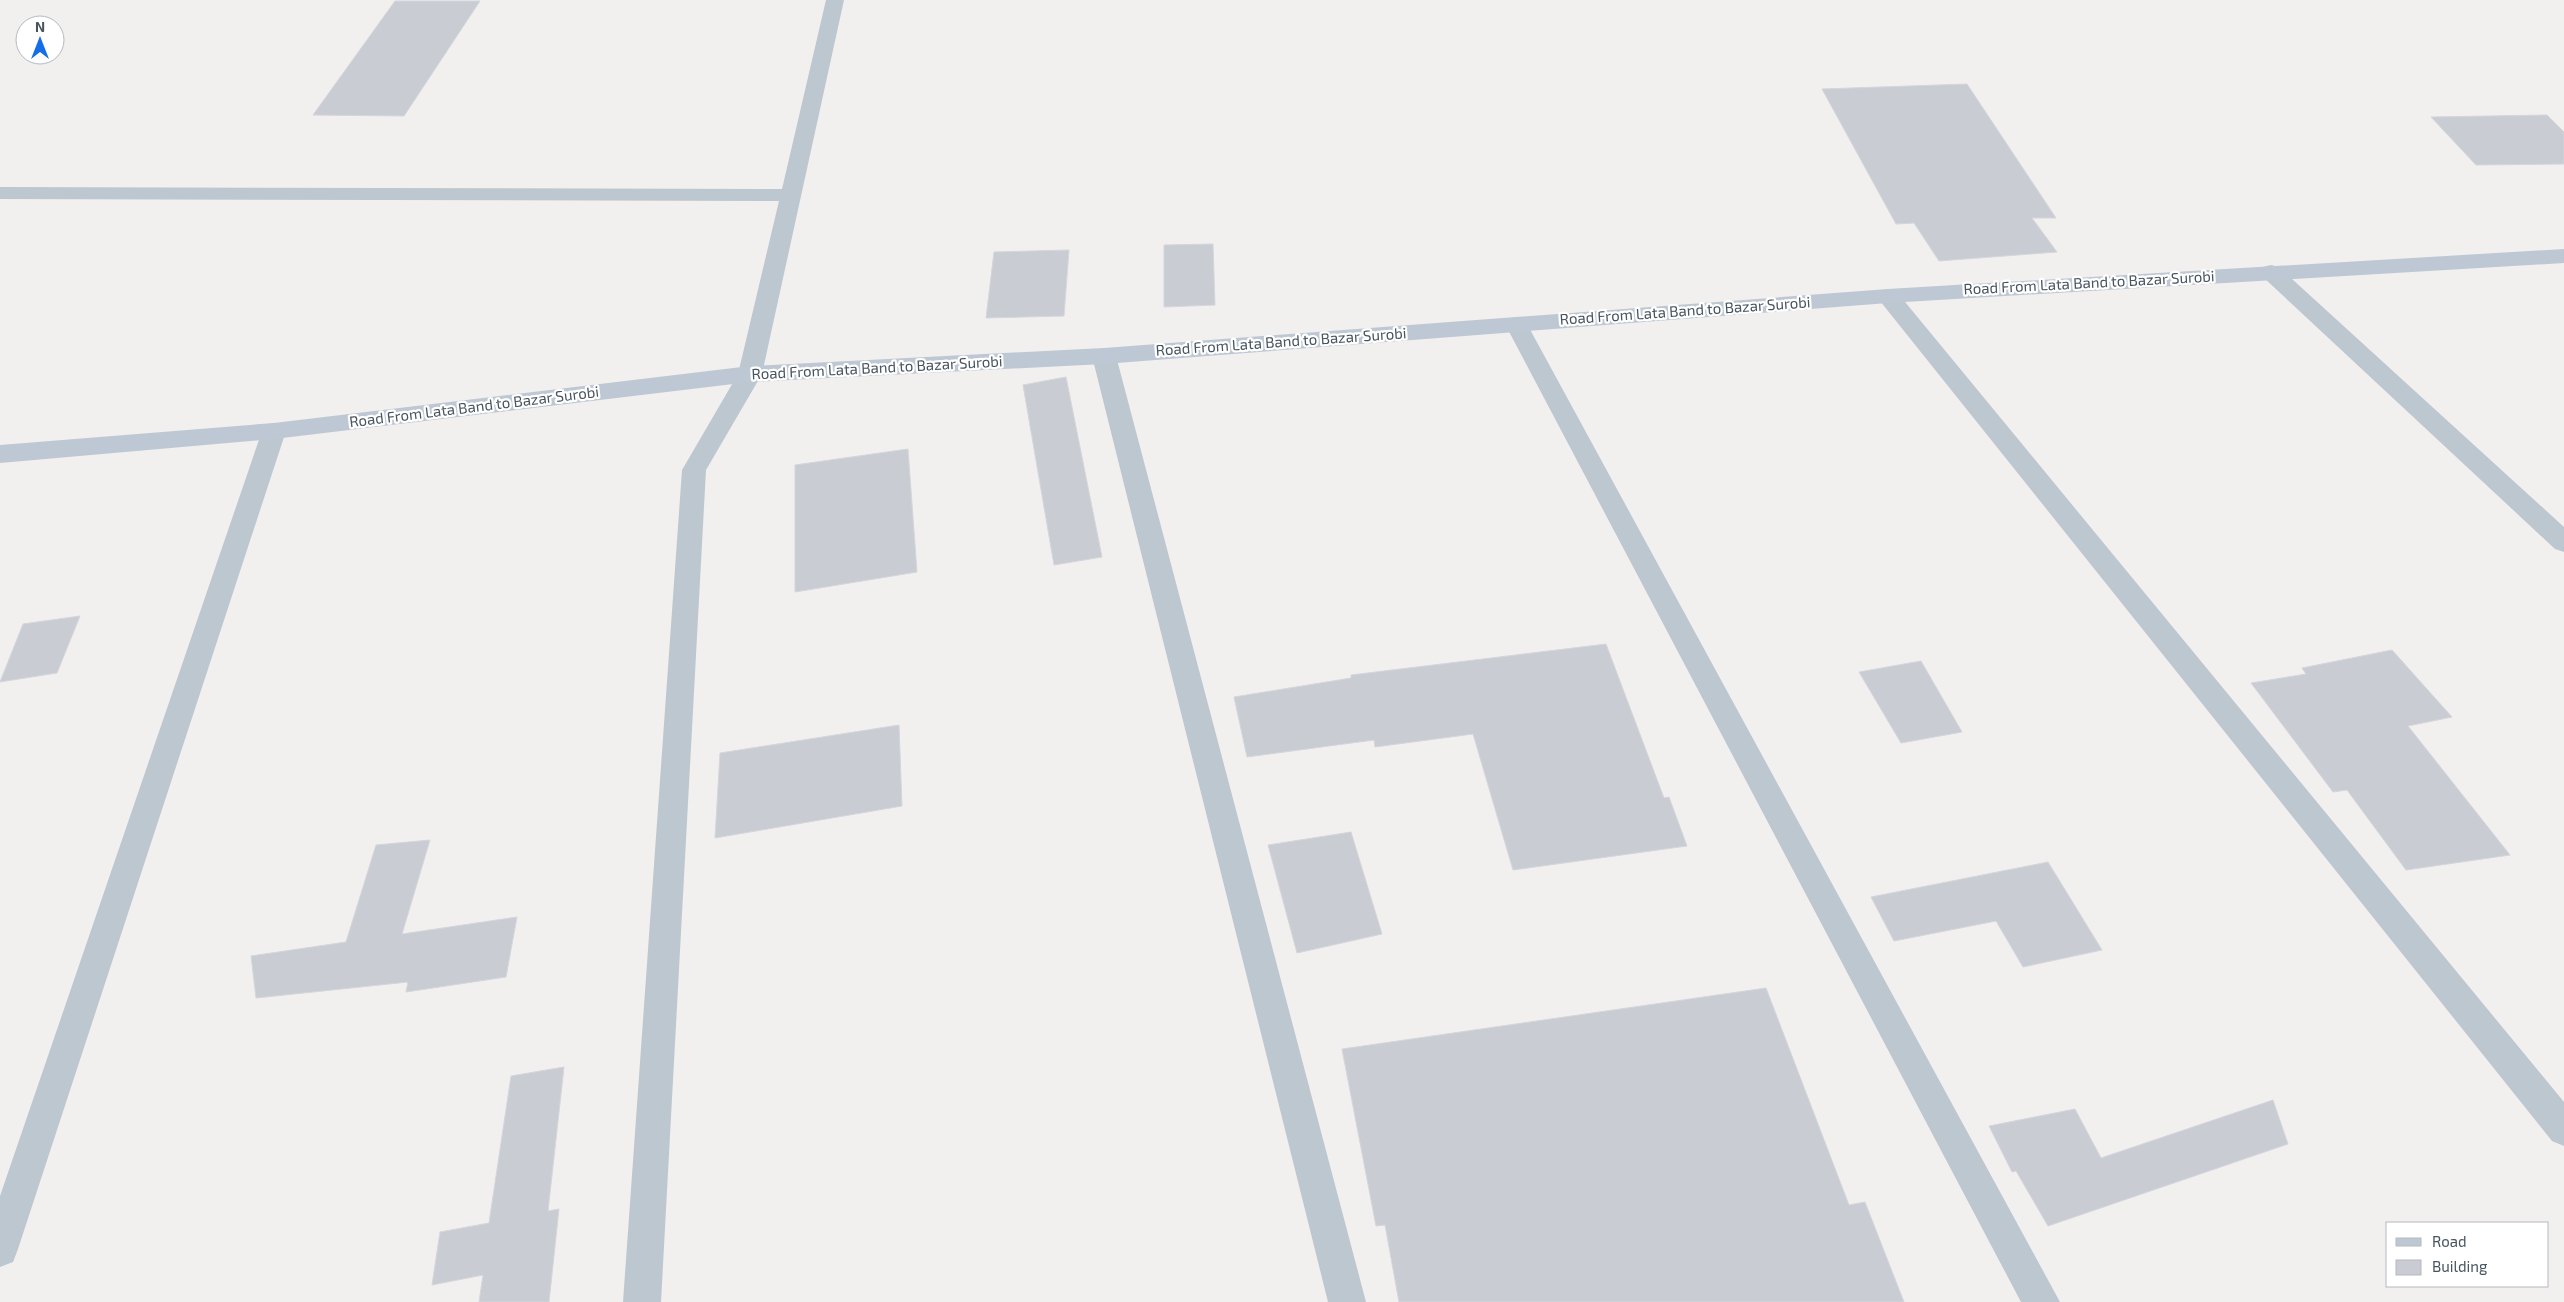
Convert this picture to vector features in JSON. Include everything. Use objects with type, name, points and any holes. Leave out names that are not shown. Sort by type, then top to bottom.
[{"type":"main road","name":"Road From Lata Band to Bazar Surobi","points":[[0,454],[274,430],[750,374],[1104,356],[1888,296],[2564,256]]},
{"type":"street","points":[[642,1302],[694,470],[750,374],[835,0]]},
{"type":"street","points":[[0,193],[790,195]]},
{"type":"street","points":[[2271,272],[2564,542]]},
{"type":"street","points":[[1888,296],[2564,1129]]},
{"type":"street","points":[[1516,324],[2041,1302]]},
{"type":"street","points":[[1104,356],[1347,1302]]},
{"type":"street","points":[[0,1249],[274,430]]},
{"type":"building","points":[[395,1],[480,1],[404,116],[313,115]]},
{"type":"building","points":[[1967,84],[2056,218],[2032,218],[2057,252],[1939,261],[1914,223],[1896,224],[1822,89]]},
{"type":"building","points":[[2547,115],[2564,132],[2564,164],[2476,165],[2431,117]]},
{"type":"building","points":[[1213,244],[1215,305],[1164,307],[1164,245]]},
{"type":"building","points":[[1069,250],[1064,316],[986,318],[994,252]]},
{"type":"building","points":[[1066,377],[1102,557],[1054,565],[1023,385]]},
{"type":"building","points":[[908,449],[917,572],[795,592],[795,465]]},
{"type":"building","points":[[80,616],[57,673],[0,682],[23,624]]},
{"type":"building","points":[[1606,644],[1664,798],[1669,797],[1687,846],[1513,870],[1473,734],[1375,747],[1374,740],[1247,757],[1234,697],[1351,678],[1351,675]]},
{"type":"building","points":[[2392,650],[2452,717],[2408,726],[2510,855],[2406,870],[2347,790],[2333,792],[2251,683],[2306,674],[2302,668]]},
{"type":"building","points":[[1921,661],[1962,732],[1901,743],[1859,672]]},
{"type":"building","points":[[899,725],[902,806],[715,838],[720,753]]},
{"type":"building","points":[[1351,832],[1382,934],[1297,953],[1268,845]]},
{"type":"building","points":[[430,840],[402,934],[517,917],[506,977],[406,992],[408,982],[256,998],[251,956],[346,942],[376,845]]},
{"type":"building","points":[[2048,862],[2102,950],[2023,967],[1996,921],[1894,941],[1871,897]]},
{"type":"building","points":[[1766,988],[1849,1205],[1865,1202],[1904,1302],[1399,1302],[1385,1225],[1376,1226],[1342,1049]]},
{"type":"building","points":[[564,1067],[548,1211],[559,1209],[549,1302],[479,1302],[483,1275],[432,1285],[440,1232],[489,1223],[511,1076]]},
{"type":"building","points":[[2273,1100],[2288,1144],[2048,1226],[2016,1171],[2012,1172],[1989,1126],[2075,1109],[2101,1158]]}]
